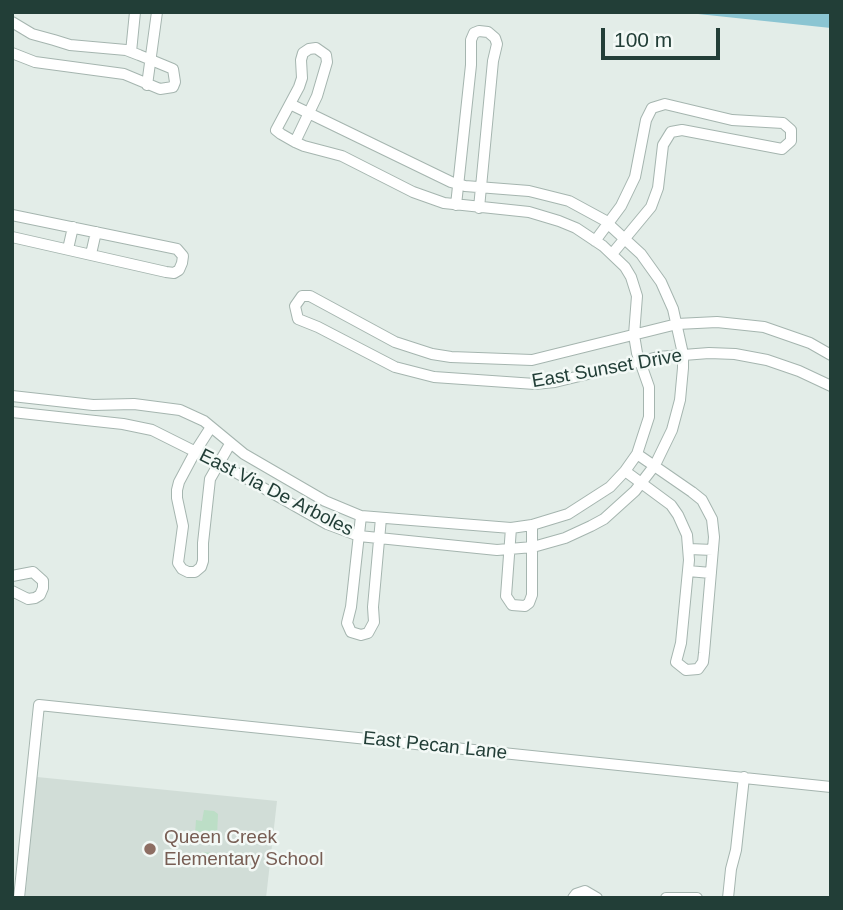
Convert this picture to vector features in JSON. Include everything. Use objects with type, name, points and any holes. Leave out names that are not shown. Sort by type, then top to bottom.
[{"type":"street","points":[[131,52],[135,12]]},
{"type":"street","points":[[147,85],[157,12]]},
{"type":"street","points":[[12,22],[32,34],[62,43],[131,52],[173,69],[175,82],[173,87],[167,89],[147,85],[124,74],[35,61],[12,52]]},
{"type":"street","points":[[456,205],[471,40],[474,33],[488,32],[495,37],[497,44],[493,61],[479,208]]},
{"type":"street","points":[[290,104],[302,78],[303,53],[316,48],[326,55],[327,62],[320,89],[295,142]]},
{"type":"street","name":"East Via De Arboles","points":[[12,396],[93,405],[134,404],[167,407],[192,414],[230,444],[325,501],[360,516],[511,528],[568,514],[610,487],[637,454],[649,417],[649,387],[634,335],[637,305],[635,286],[625,267],[576,228],[544,216],[456,205],[414,192],[342,156],[295,142],[276,130],[290,104],[458,184],[547,194],[587,210],[625,237],[661,282],[677,324],[683,354],[676,417],[666,444],[642,483],[604,519],[578,533],[533,547],[511,550],[359,536],[327,524],[163,434],[141,426],[12,412]]},
{"type":"street","points":[[595,241],[621,206],[635,177],[646,120],[652,108],[665,104],[732,120],[783,123],[791,130],[791,141],[782,149],[682,130],[671,132],[663,145],[658,188],[651,208],[612,254]]},
{"type":"street","points":[[12,215],[177,249],[183,256],[179,270],[174,273],[12,237]]},
{"type":"street","points":[[68,249],[73,227]]},
{"type":"street","points":[[90,254],[96,233]]},
{"type":"street","name":"East Sunset Drive","points":[[831,355],[764,327],[717,322],[677,324],[532,360],[451,357],[395,342],[310,296],[302,296],[295,306],[298,319],[395,367],[434,377],[535,384],[555,382],[640,360],[709,353],[754,357],[799,371],[831,386]]},
{"type":"street","points":[[211,427],[179,482],[177,498],[183,526],[178,563],[188,572],[195,572],[204,561],[202,543],[209,488],[218,463],[230,444]]},
{"type":"street","points":[[625,471],[671,505],[687,535],[688,571],[681,643],[676,662],[691,671],[698,669],[703,662],[714,527],[702,500],[637,454]]},
{"type":"street","points":[[360,516],[347,622],[351,632],[356,635],[368,634],[372,629],[381,518]]},
{"type":"street","points":[[511,528],[506,596],[512,605],[524,606],[529,603],[532,595],[532,525]]},
{"type":"street","points":[[689,549],[713,550]]},
{"type":"street","points":[[688,571],[710,573]]},
{"type":"street","points":[[12,576],[33,572],[43,581],[43,588],[40,595],[28,599],[12,591]]},
{"type":"street","name":"East Pecan Lane","points":[[19,898],[39,705],[831,787]]},
{"type":"street","points":[[728,898],[744,777]]},
{"type":"street","points":[[573,898],[585,891],[597,898]]},
{"type":"street","points":[[666,898],[697,898]]},
{"type":"shaded area","name":"Queen Creek Elementary School","points":[[37,777],[277,801],[266,898],[25,898]]},
{"type":"green space","points":[[204,810],[218,814],[217,836],[195,834],[196,820],[202,821]]},
{"type":"green space","points":[[203,852],[220,854],[219,865],[202,864]]},
{"type":"water","points":[[679,12],[831,12],[831,28]]},
{"type":"place","name":"Queen Creek Elementary School","points":[[150,849]]}]
